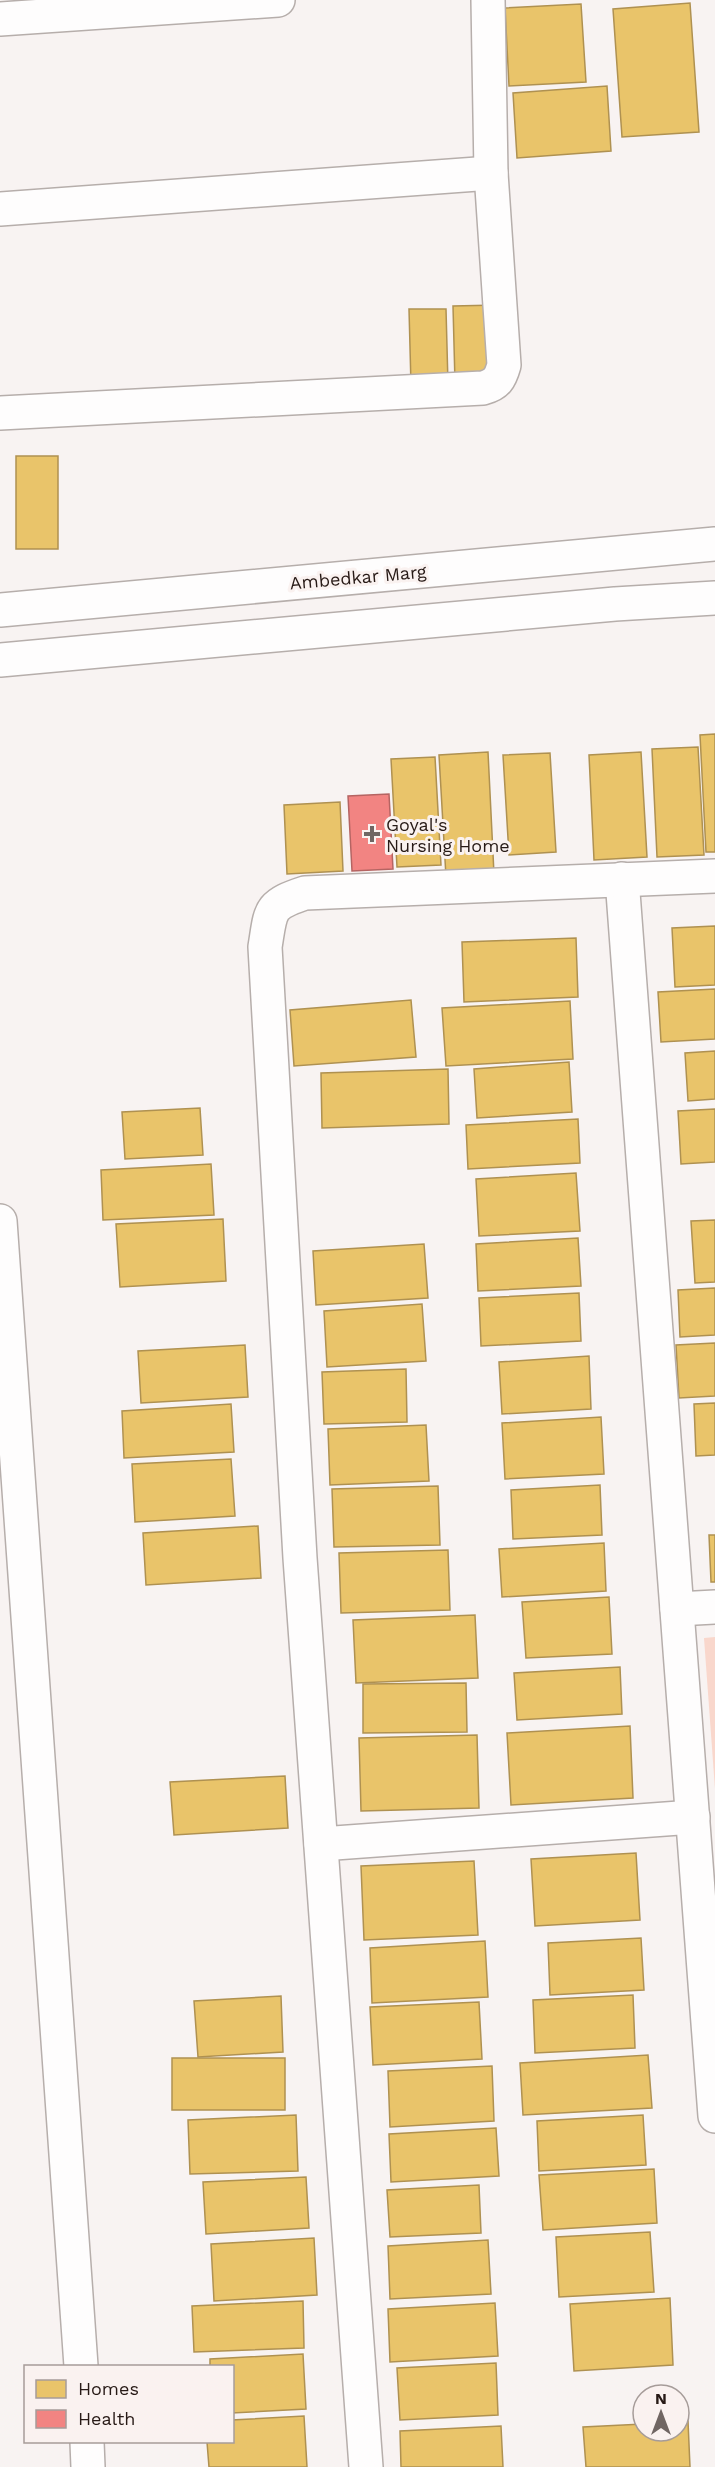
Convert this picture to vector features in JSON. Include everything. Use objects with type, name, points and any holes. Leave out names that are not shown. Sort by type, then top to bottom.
[{"type":"street","points":[[0,19],[278,0]]},
{"type":"street","points":[[0,413],[483,388],[493,385],[500,378],[504,365],[491,173],[488,0]]},
{"type":"street","points":[[0,209],[491,173]]},
{"type":"street","name":"Ambedkar Marg","points":[[0,610],[715,544]]},
{"type":"street","points":[[0,660],[615,604],[715,598]]},
{"type":"street","points":[[366,2467],[300,1558],[265,947],[270,916],[279,902],[305,893],[715,876]]},
{"type":"street","points":[[622,879],[715,2116]]},
{"type":"street","points":[[0,1221],[81,2365]]},
{"type":"street","points":[[677,1609],[715,1607]]},
{"type":"street","points":[[321,1844],[693,1817]]},
{"type":"street","points":[[87,2443],[88,2467]]},
{"type":"shaded area","points":[[715,1637],[715,1789],[704,1638]]},
{"type":"building: Homes","points":[[690,3],[699,132],[622,137],[613,9]]},
{"type":"building: Homes","points":[[581,4],[586,82],[509,86],[505,8]]},
{"type":"building: Homes","points":[[607,86],[611,151],[517,158],[513,93]]},
{"type":"building: Homes","points":[[498,305],[496,375],[455,382],[453,306]]},
{"type":"building: Homes","points":[[409,309],[446,309],[448,384],[411,385]]},
{"type":"building: Homes","points":[[16,456],[58,456],[58,549],[16,549]]},
{"type":"building: Homes","points":[[715,734],[715,852],[706,852],[700,735]]},
{"type":"building: Homes","points":[[698,747],[704,855],[657,857],[652,749]]},
{"type":"building: Homes","points":[[488,752],[494,874],[446,877],[439,755]]},
{"type":"building: Homes","points":[[641,752],[647,857],[594,860],[589,755]]},
{"type":"building: Homes","points":[[550,753],[556,852],[509,855],[503,755]]},
{"type":"building: Homes","points":[[435,757],[441,865],[397,867],[391,759]]},
{"type":"building: Homes","points":[[340,802],[343,871],[287,874],[284,805]]},
{"type":"building: Homes","points":[[715,926],[715,985],[675,987],[672,928]]},
{"type":"building: Homes","points":[[576,938],[578,997],[464,1002],[462,942]]},
{"type":"building: Homes","points":[[715,989],[715,1039],[661,1042],[658,992]]},
{"type":"building: Homes","points":[[411,1000],[416,1057],[294,1066],[290,1010]]},
{"type":"building: Homes","points":[[570,1001],[573,1059],[446,1066],[442,1008]]},
{"type":"building: Homes","points":[[715,1051],[715,1099],[688,1101],[685,1053]]},
{"type":"building: Homes","points":[[569,1062],[572,1112],[477,1118],[474,1069]]},
{"type":"building: Homes","points":[[448,1069],[449,1124],[322,1128],[321,1073]]},
{"type":"building: Homes","points":[[200,1108],[203,1155],[125,1159],[122,1112]]},
{"type":"building: Homes","points":[[715,1109],[715,1162],[681,1164],[678,1111]]},
{"type":"building: Homes","points":[[578,1119],[580,1163],[468,1169],[466,1125]]},
{"type":"building: Homes","points":[[211,1164],[214,1215],[103,1220],[101,1170]]},
{"type":"building: Homes","points":[[576,1173],[580,1231],[479,1236],[476,1179]]},
{"type":"building: Homes","points":[[223,1219],[226,1281],[120,1287],[116,1224]]},
{"type":"building: Homes","points":[[715,1220],[715,1282],[695,1283],[691,1221]]},
{"type":"building: Homes","points":[[578,1238],[581,1286],[478,1291],[476,1244]]},
{"type":"building: Homes","points":[[424,1244],[428,1298],[316,1305],[313,1251]]},
{"type":"building: Homes","points":[[715,1288],[715,1335],[680,1337],[678,1290]]},
{"type":"building: Homes","points":[[579,1293],[581,1341],[481,1346],[479,1298]]},
{"type":"building: Homes","points":[[422,1304],[426,1361],[327,1367],[324,1311]]},
{"type":"building: Homes","points":[[715,1343],[715,1396],[679,1398],[676,1345]]},
{"type":"building: Homes","points":[[245,1345],[248,1397],[141,1403],[138,1351]]},
{"type":"building: Homes","points":[[589,1356],[591,1409],[502,1414],[499,1362]]},
{"type":"building: Homes","points":[[406,1369],[407,1422],[324,1424],[322,1372]]},
{"type":"building: Homes","points":[[715,1403],[715,1455],[696,1456],[694,1404]]},
{"type":"building: Homes","points":[[231,1404],[234,1452],[124,1458],[122,1411]]},
{"type":"building: Homes","points":[[601,1417],[604,1474],[505,1479],[502,1423]]},
{"type":"building: Homes","points":[[426,1425],[429,1481],[330,1485],[328,1429]]},
{"type":"building: Homes","points":[[231,1459],[235,1516],[135,1522],[132,1464]]},
{"type":"building: Homes","points":[[600,1485],[602,1535],[513,1539],[511,1490]]},
{"type":"building: Homes","points":[[438,1486],[440,1545],[334,1547],[332,1489]]},
{"type":"building: Homes","points":[[258,1526],[261,1578],[146,1585],[143,1533]]},
{"type":"building: Homes","points":[[709,1535],[715,1535],[715,1582],[711,1582]]},
{"type":"building: Homes","points":[[604,1543],[606,1591],[502,1597],[499,1549]]},
{"type":"building: Homes","points":[[448,1550],[450,1610],[341,1613],[339,1553]]},
{"type":"building: Homes","points":[[609,1597],[612,1654],[526,1658],[522,1602]]},
{"type":"building: Homes","points":[[475,1615],[478,1678],[356,1683],[353,1620]]},
{"type":"building: Homes","points":[[620,1667],[622,1714],[517,1720],[514,1673]]},
{"type":"building: Homes","points":[[466,1683],[467,1732],[363,1733],[363,1684]]},
{"type":"building: Homes","points":[[630,1726],[633,1798],[511,1805],[507,1733]]},
{"type":"building: Homes","points":[[477,1735],[479,1808],[361,1811],[359,1738]]},
{"type":"building: Homes","points":[[285,1776],[288,1828],[174,1835],[170,1782]]},
{"type":"building: Homes","points":[[636,1853],[640,1920],[535,1926],[531,1859]]},
{"type":"building: Homes","points":[[474,1861],[478,1935],[364,1940],[361,1866]]},
{"type":"building: Homes","points":[[641,1938],[644,1990],[550,1995],[548,1943]]},
{"type":"building: Homes","points":[[485,1941],[488,1997],[372,2003],[370,1948]]},
{"type":"building: Homes","points":[[633,1995],[635,2048],[535,2053],[533,2000]]},
{"type":"building: Homes","points":[[281,1996],[283,2052],[198,2057],[194,2001]]},
{"type":"building: Homes","points":[[479,2002],[482,2059],[373,2065],[370,2007]]},
{"type":"building: Homes","points":[[648,2055],[652,2108],[523,2115],[520,2063]]},
{"type":"building: Homes","points":[[172,2058],[285,2058],[285,2110],[172,2110]]},
{"type":"building: Homes","points":[[492,2066],[494,2121],[390,2127],[388,2071]]},
{"type":"building: Homes","points":[[296,2115],[298,2171],[190,2174],[188,2120]]},
{"type":"building: Homes","points":[[643,2115],[646,2165],[539,2171],[537,2121]]},
{"type":"building: Homes","points":[[496,2128],[499,2176],[391,2182],[389,2134]]},
{"type":"building: Homes","points":[[654,2169],[657,2223],[543,2230],[539,2175]]},
{"type":"building: Homes","points":[[306,2177],[309,2228],[206,2234],[203,2182]]},
{"type":"building: Homes","points":[[479,2185],[481,2233],[390,2237],[387,2190]]},
{"type":"building: Homes","points":[[650,2232],[654,2292],[559,2297],[556,2237]]},
{"type":"building: Homes","points":[[314,2238],[317,2295],[214,2301],[211,2244]]},
{"type":"building: Homes","points":[[488,2240],[491,2294],[390,2299],[388,2246]]},
{"type":"building: Homes","points":[[670,2298],[673,2365],[574,2371],[570,2304]]},
{"type":"building: Homes","points":[[303,2301],[304,2348],[194,2352],[192,2306]]},
{"type":"building: Homes","points":[[495,2303],[498,2356],[390,2362],[388,2309]]},
{"type":"building: Homes","points":[[303,2354],[306,2409],[234,2413],[234,2365],[210,2365],[210,2359]]},
{"type":"building: Homes","points":[[496,2363],[498,2415],[400,2420],[397,2368]]},
{"type":"building: Homes","points":[[304,2416],[307,2467],[209,2467],[207,2443],[234,2443],[234,2420]]},
{"type":"building: Homes","points":[[631,2425],[631,2443],[689,2443],[690,2467],[586,2467],[583,2427]]},
{"type":"building: Homes","points":[[501,2426],[503,2467],[401,2467],[400,2431]]},
{"type":"building: Health","points":[[389,794],[393,869],[352,871],[348,796]]},
{"type":"place","name":"Goyal's Nursing Home","points":[[372,834]]}]
